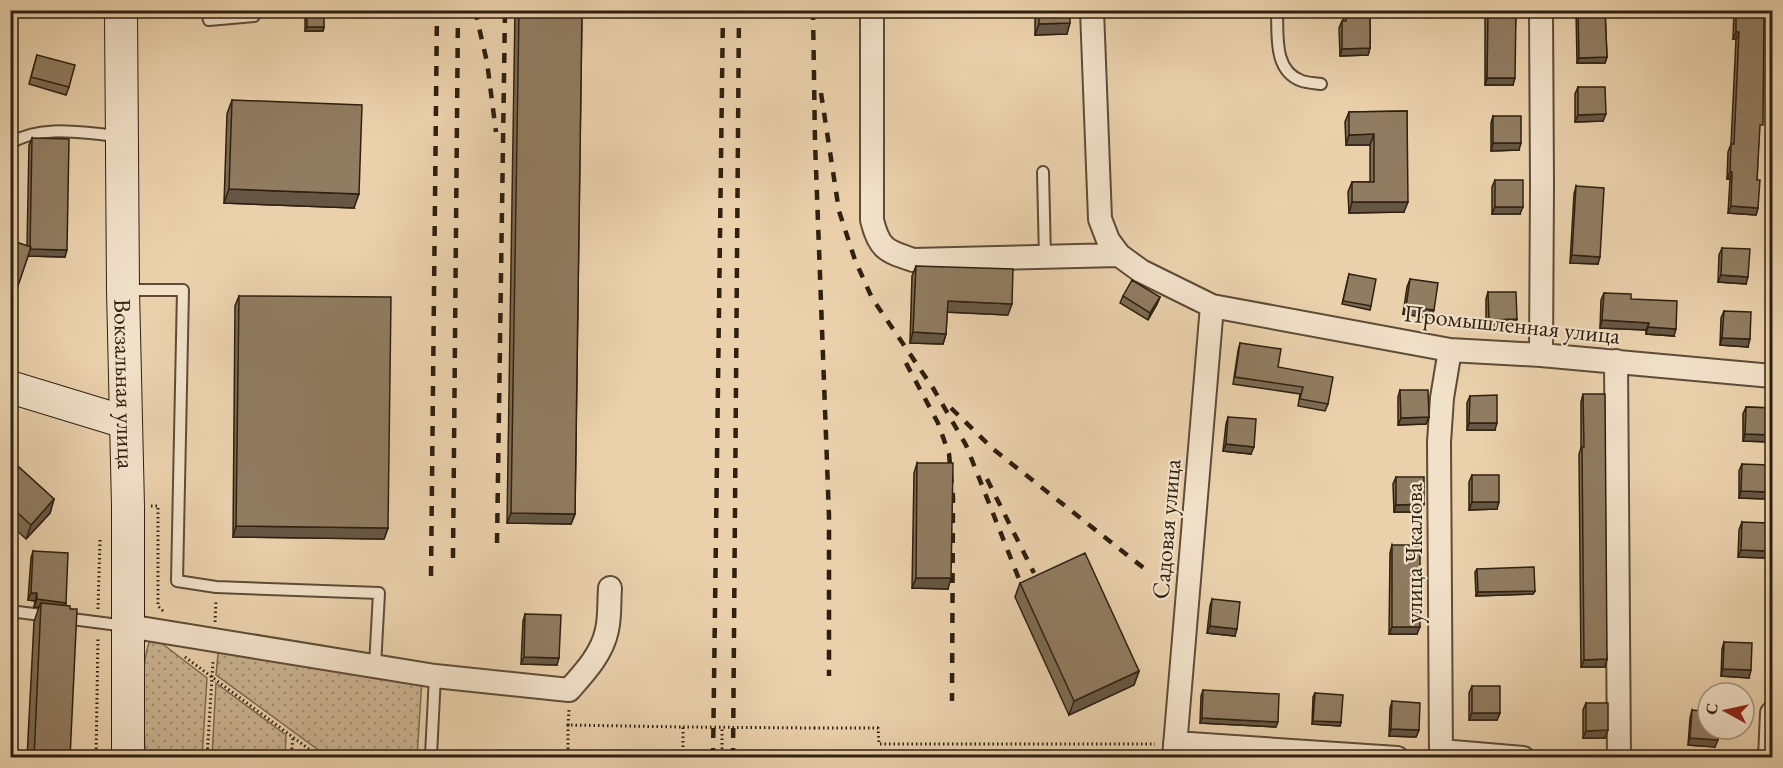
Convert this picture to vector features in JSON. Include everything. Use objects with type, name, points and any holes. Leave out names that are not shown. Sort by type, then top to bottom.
[{"type":"main road","name":"Вокзальная улица","points":[[122,10],[123,290],[128,506],[108,626],[128,758]]},
{"type":"main road","points":[[10,387],[125,422]]},
{"type":"street","points":[[872,10],[873,220],[876,237],[889,252],[913,260],[1119,255]]},
{"type":"street","points":[[1092,10],[1100,219],[1108,240],[1119,255]]},
{"type":"street","points":[[1541,10],[1541,355]]},
{"type":"street","name":"Промышленная улица","points":[[1119,255],[1141,272],[1212,306],[1450,350],[1541,355],[1773,376]]},
{"type":"street","name":"Садовая улица","points":[[1174,750],[1212,306]]},
{"type":"street","name":"улица Чкалова","points":[[1441,754],[1439,442],[1442,398],[1450,350]]},
{"type":"street","points":[[1616,362],[1619,758]]},
{"type":"street","points":[[108,626],[215,639],[435,676],[569,690],[600,650],[607,631],[610,588]]},
{"type":"street","points":[[1770,758],[1773,713]]},
{"type":"street","points":[[1174,750],[1397,758]]},
{"type":"street","points":[[1441,754],[1523,758]]},
{"type":"lane","points":[[206,10],[209,20],[254,16]]},
{"type":"lane","points":[[1277,10],[1279,57],[1288,74],[1302,81],[1321,84]]},
{"type":"lane","points":[[10,143],[37,132],[60,131],[122,136]]},
{"type":"lane","points":[[1043,172],[1045,258]]},
{"type":"lane","points":[[123,290],[183,290],[177,581],[216,587],[379,593],[375,666]]},
{"type":"lane","points":[[10,611],[108,626]]},
{"type":"lane","points":[[431,755],[435,676]]},
{"type":"path","points":[[128,506],[158,506],[158,606],[169,616],[167,643],[321,758]]},
{"type":"path","points":[[96,758],[108,626],[99,539]]},
{"type":"path","points":[[207,758],[216,587]]},
{"type":"path","points":[[568,758],[568,725],[878,728],[879,744],[1174,750]]},
{"type":"path","points":[[683,727],[683,758]]},
{"type":"path","points":[[722,727],[722,758]]},
{"type":"path","points":[[291,758],[292,736]]},
{"type":"shaded area","points":[[165,636],[164,645],[207,678],[202,757],[145,758],[143,679],[147,650],[151,639]]},
{"type":"shaded area","points":[[219,644],[422,679],[417,757],[328,757],[216,675]]},
{"type":"shaded area","points":[[216,683],[286,735],[285,757],[212,757]]},
{"type":"building","points":[[519,10],[582,10],[575,514],[511,513]]},
{"type":"building","points":[[1039,10],[1070,10],[1070,23],[1039,24]]},
{"type":"building","points":[[1346,10],[1370,10],[1370,48],[1342,49],[1342,21],[1346,21]]},
{"type":"building","points":[[1488,10],[1516,10],[1515,78],[1487,78]]},
{"type":"building","points":[[1578,10],[1605,10],[1607,57],[1579,58]]},
{"type":"building","points":[[1736,10],[1764,10],[1763,125],[1760,125],[1758,208],[1731,206],[1731,144],[1734,144],[1739,32],[1736,32]]},
{"type":"building","points":[[307,13],[324,13],[324,27],[307,27]]},
{"type":"building","points":[[37,55],[75,65],[69,87],[31,77]]},
{"type":"building","points":[[1578,87],[1605,87],[1606,114],[1578,115]]},
{"type":"building","points":[[232,100],[362,105],[359,194],[229,189]]},
{"type":"building","points":[[1407,111],[1408,202],[1352,202],[1352,182],[1374,182],[1374,134],[1349,135],[1349,112]]},
{"type":"building","points":[[1493,116],[1521,116],[1521,143],[1493,143]]},
{"type":"building","points":[[32,138],[69,139],[67,250],[30,249]]},
{"type":"building","points":[[1495,180],[1523,180],[1523,207],[1495,207]]},
{"type":"building","points":[[1576,186],[1604,188],[1600,257],[1572,255]]},
{"type":"building","points":[[10,240],[31,247],[15,295],[10,294]]},
{"type":"building","points":[[1722,248],[1750,249],[1748,277],[1721,275]]},
{"type":"building","points":[[916,266],[1013,269],[1012,304],[948,301],[946,334],[913,332]]},
{"type":"building","points":[[1349,274],[1376,279],[1371,306],[1343,301]]},
{"type":"building","points":[[1410,279],[1438,283],[1434,310],[1406,307]]},
{"type":"building","points":[[1132,280],[1160,297],[1150,313],[1123,296]]},
{"type":"building","points":[[1488,292],[1516,292],[1517,319],[1489,320]]},
{"type":"building","points":[[1604,293],[1631,294],[1631,299],[1677,301],[1676,329],[1648,327],[1649,323],[1602,320]]},
{"type":"building","points":[[239,296],[391,297],[388,528],[236,526]]},
{"type":"building","points":[[1724,311],[1751,312],[1750,339],[1722,338]]},
{"type":"building","points":[[1240,343],[1281,349],[1278,367],[1333,377],[1328,404],[1300,399],[1303,387],[1235,377]]},
{"type":"building","points":[[1400,390],[1428,390],[1429,417],[1401,418]]},
{"type":"building","points":[[1583,394],[1605,394],[1607,659],[1584,660]]},
{"type":"building","points":[[1497,395],[1497,423],[1469,423],[1470,396]]},
{"type":"building","points":[[1746,407],[1773,408],[1773,435],[1745,434]]},
{"type":"building","points":[[1228,417],[1256,419],[1254,447],[1226,444]]},
{"type":"building","points":[[10,459],[54,499],[31,525],[10,506]]},
{"type":"building","points":[[917,463],[953,463],[951,578],[916,578]]},
{"type":"building","points":[[1742,464],[1770,465],[1769,492],[1741,491]]},
{"type":"building","points":[[1472,475],[1499,475],[1499,502],[1472,502]]},
{"type":"building","points":[[1396,477],[1424,477],[1424,504],[1396,505]]},
{"type":"building","points":[[1742,522],[1769,523],[1769,551],[1741,550]]},
{"type":"building","points":[[1392,545],[1420,545],[1420,627],[1392,627]]},
{"type":"building","points":[[33,551],[68,553],[66,603],[37,599],[37,593],[31,593]]},
{"type":"building","points":[[1085,553],[1139,671],[1074,701],[1020,583]]},
{"type":"building","points":[[1534,567],[1535,591],[1478,592],[1477,569]]},
{"type":"building","points":[[1212,599],[1240,602],[1237,629],[1210,626]]},
{"type":"building","points":[[41,603],[70,606],[70,609],[77,609],[70,758],[34,758]]},
{"type":"building","points":[[525,614],[561,615],[559,658],[524,657]]},
{"type":"building","points":[[1724,642],[1752,643],[1751,670],[1723,669]]},
{"type":"building","points":[[1472,686],[1500,686],[1500,713],[1472,713]]},
{"type":"building","points":[[1203,690],[1279,694],[1278,722],[1202,718]]},
{"type":"building","points":[[1315,693],[1343,695],[1341,722],[1313,721]]},
{"type":"building","points":[[1392,701],[1420,703],[1419,730],[1391,729]]},
{"type":"building","points":[[1586,703],[1608,703],[1608,730],[1586,731]]},
{"type":"building","points":[[1692,710],[1696,710],[1696,738],[1690,738]]},
{"type":"railway","points":[[431,576],[437,10]]},
{"type":"railway","points":[[453,558],[458,10]]},
{"type":"railway","points":[[475,10],[487,62],[496,132]]},
{"type":"railway","points":[[497,543],[505,10]]},
{"type":"railway","points":[[713,758],[723,10]]},
{"type":"railway","points":[[733,758],[739,10]]},
{"type":"railway","points":[[813,10],[815,142],[829,516],[829,676]]},
{"type":"railway","points":[[821,93],[839,211],[855,260],[872,298],[933,388],[966,445],[1019,579]]},
{"type":"railway","points":[[906,363],[938,423],[949,454],[953,497],[952,701]]},
{"type":"railway","points":[[951,408],[993,449],[1150,573]]},
{"type":"railway","points":[[987,479],[1034,573]]}]
